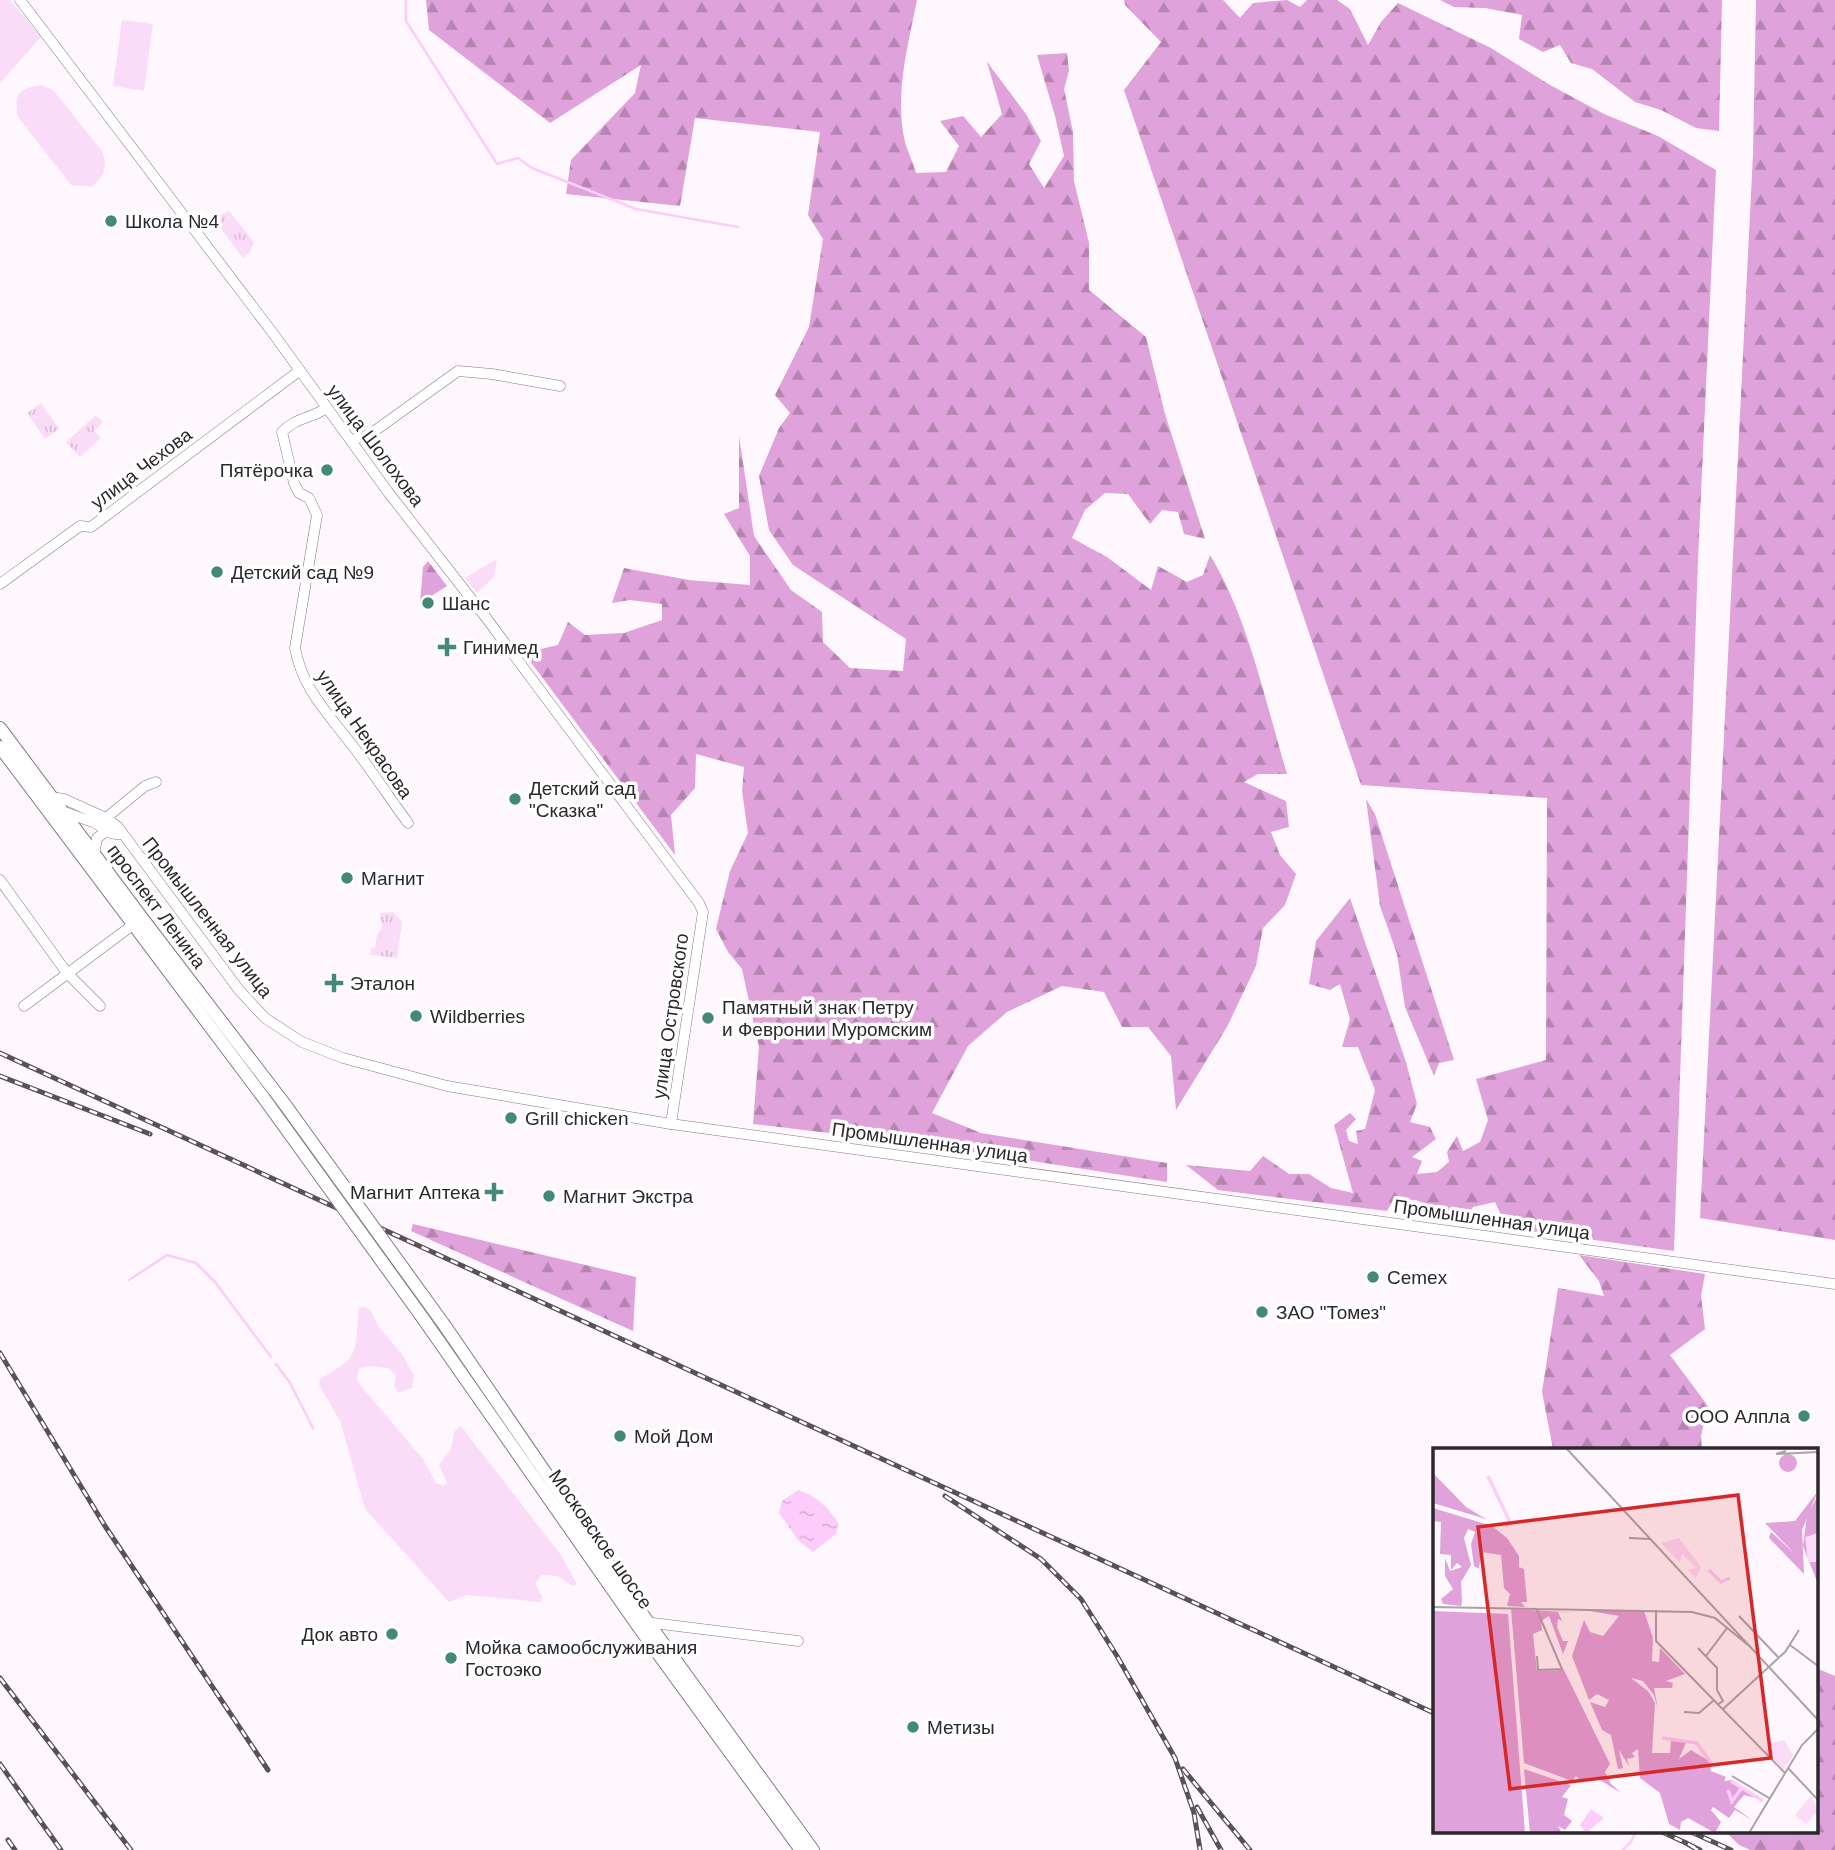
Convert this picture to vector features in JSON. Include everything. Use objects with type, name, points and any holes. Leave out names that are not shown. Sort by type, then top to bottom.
[{"type":"main road","name":"проспект Ленина","points":[[0,728],[134,924],[422,1317]]},
{"type":"main road","name":"проспект Ленина","points":[[0,747],[94,855],[286,1106],[445,1326]]},
{"type":"main road","name":"Московское шоссе","points":[[422,1317],[643,1624],[801,1850]]},
{"type":"main road","name":"Московское шоссе","points":[[445,1326],[643,1624],[813,1850]]},
{"type":"street","name":"улица Шолохова","points":[[19,0],[351,440],[387,492],[608,780],[703,912]]},
{"type":"street","name":"улица Чехова","points":[[0,583],[80,526],[91,527],[299,371]]},
{"type":"street","points":[[351,440],[369,435],[458,371],[492,374],[561,387]]},
{"type":"street","name":"улица Некрасова","points":[[326,409],[292,422],[282,432],[294,483],[299,493],[309,498],[317,514],[295,649],[298,665],[313,695],[408,823]]},
{"type":"street","points":[[106,818],[145,786],[156,782]]},
{"type":"street","name":"Промышленная улица","points":[[53,806],[64,799],[106,818],[118,827],[118,834]]},
{"type":"street","name":"Промышленная улица","points":[[53,806],[118,834],[239,990],[265,1018],[302,1042],[343,1058],[447,1086],[671,1124],[1835,1284]]},
{"type":"street","points":[[94,855],[95,841],[100,834],[118,834]]},
{"type":"street","points":[[0,880],[67,973],[100,1006]]},
{"type":"street","name":"улица Островского","points":[[671,1124],[703,912]]},
{"type":"street","points":[[24,1006],[134,924]]},
{"type":"street","points":[[643,1624],[798,1641]]},
{"type":"green space","points":[[0,0],[10,0],[41,37],[0,83]]},
{"type":"green space","points":[[426,0],[917,0],[903,71],[901,107],[905,142],[916,173],[946,172],[959,146],[940,121],[963,116],[981,137],[1002,114],[987,62],[1026,114],[1041,141],[1029,164],[1044,188],[1064,156],[1037,55],[1067,53],[1069,71],[1064,89],[1073,132],[1074,181],[1089,243],[1089,290],[1146,337],[1165,414],[1205,539],[1184,534],[1178,512],[1162,510],[1150,524],[1128,494],[1105,493],[1085,510],[1072,538],[1107,557],[1151,590],[1158,566],[1187,582],[1203,575],[1210,555],[1246,633],[1287,774],[1258,774],[1244,782],[1286,801],[1289,827],[1271,832],[1280,855],[1296,874],[1285,905],[1263,928],[1256,966],[1227,1027],[1176,1110],[1171,1056],[1148,1027],[1122,1027],[1104,992],[1062,986],[1007,1012],[968,1046],[932,1113],[981,1133],[1167,1163],[1167,1182],[922,1144],[753,1124],[759,1047],[742,969],[728,952],[716,929],[730,871],[748,833],[742,791],[744,767],[696,754],[695,788],[671,815],[675,855],[524,653],[558,645],[568,622],[585,635],[624,633],[662,620],[662,604],[630,600],[612,603],[624,568],[689,580],[750,585],[750,556],[724,514],[739,508],[739,436],[754,536],[791,590],[822,612],[823,642],[850,668],[903,671],[906,639],[793,565],[769,530],[759,476],[779,428],[790,413],[775,395],[809,327],[823,239],[808,215],[820,132],[695,118],[680,206],[566,194],[571,160],[635,93],[641,65],[550,123],[429,30]]},
{"type":"green space","points":[[1124,0],[1223,0],[1240,18],[1253,3],[1287,0],[1300,7],[1307,0],[1337,0],[1350,9],[1368,45],[1381,22],[1398,3],[1491,48],[1550,85],[1604,114],[1658,136],[1716,170],[1698,559],[1674,1251],[1507,1228],[1495,1202],[1473,1207],[1466,1219],[1416,1200],[1394,1199],[1387,1211],[1218,1190],[1186,1165],[1250,1171],[1263,1156],[1289,1174],[1309,1174],[1331,1188],[1353,1193],[1334,1125],[1350,1113],[1356,1119],[1346,1130],[1349,1141],[1358,1144],[1356,1131],[1365,1129],[1375,1090],[1358,1047],[1342,1047],[1350,1019],[1340,984],[1330,990],[1309,984],[1316,941],[1350,898],[1406,1062],[1417,1104],[1410,1122],[1430,1127],[1436,1139],[1412,1157],[1422,1161],[1417,1174],[1437,1172],[1449,1162],[1447,1152],[1457,1136],[1463,1151],[1480,1142],[1488,1120],[1476,1079],[1546,1060],[1547,798],[1361,785],[1124,90],[1161,42],[1125,5]]},
{"type":"green space","points":[[1440,0],[1722,0],[1719,131],[1696,128],[1661,110],[1635,102],[1592,69],[1571,63],[1560,45],[1543,52],[1519,39],[1522,15],[1485,8],[1454,7]]},
{"type":"green space","points":[[1756,0],[1835,0],[1835,1240],[1700,1218],[1753,154]]},
{"type":"green space","points":[[122,20],[153,24],[144,91],[113,86]]},
{"type":"green space","points":[[41,85],[53,90],[102,151],[104,171],[91,187],[71,185],[18,117],[16,103],[19,94],[27,88]]},
{"type":"green space","points":[[229,211],[254,242],[250,252],[243,258],[213,218]]},
{"type":"green space","points":[[41,403],[59,429],[45,439],[27,413]]},
{"type":"green space","points":[[96,415],[103,422],[94,431],[101,438],[80,457],[66,442]]},
{"type":"green space","points":[[497,559],[494,577],[477,593],[465,578]]},
{"type":"green space","points":[[428,561],[447,586],[420,603],[423,567]]},
{"type":"green space","points":[[1366,799],[1375,814],[1454,1060],[1439,1063],[1434,1076],[1405,1007],[1397,954],[1380,906]]},
{"type":"green space","points":[[393,912],[402,922],[397,958],[370,955],[371,947],[375,948],[377,935],[382,928],[380,913]]},
{"type":"green space","points":[[413,1224],[636,1277],[633,1331],[411,1231]]},
{"type":"green space","points":[[1579,1255],[1705,1274],[1701,1296],[1705,1329],[1670,1355],[1708,1406],[1701,1436],[1702,1448],[1553,1448],[1542,1392],[1558,1288],[1604,1296],[1599,1281]]},
{"type":"green space","points":[[359,1308],[370,1310],[378,1326],[402,1354],[414,1375],[412,1388],[398,1393],[394,1386],[396,1376],[389,1368],[359,1368],[357,1381],[423,1459],[436,1483],[447,1483],[439,1465],[451,1449],[454,1432],[461,1426],[561,1555],[577,1584],[573,1586],[557,1576],[542,1575],[535,1583],[542,1597],[541,1602],[467,1595],[449,1602],[365,1509],[340,1421],[319,1385],[320,1379],[343,1364],[353,1352]]},
{"type":"green space","points":[[1818,1669],[1835,1676],[1835,1850],[1750,1850],[1739,1845],[1726,1832],[1818,1832]]},
{"type":"water","points":[[798,1490],[822,1503],[839,1524],[836,1534],[813,1552],[798,1540],[779,1513],[782,1501]]},
{"type":"waterway","points":[[406,0],[406,21],[497,164],[518,158],[532,168],[636,209],[738,227]]},
{"type":"waterway","points":[[129,1280],[167,1255],[196,1263],[215,1282],[271,1357]]},
{"type":"waterway","points":[[276,1364],[290,1383],[313,1428]]},
{"type":"waterway","points":[[1623,1850],[1636,1832]]},
{"type":"railway","points":[[0,1053],[1433,1713]]},
{"type":"railway","points":[[0,1076],[150,1134]]},
{"type":"railway","points":[[0,1353],[105,1526],[268,1770]]},
{"type":"railway","points":[[945,1496],[1041,1559],[1081,1599],[1175,1758],[1194,1813],[1200,1850]]},
{"type":"railway","points":[[0,1678],[131,1850]]},
{"type":"railway","points":[[0,1764],[61,1850]]},
{"type":"railway","points":[[1183,1769],[1250,1850]]},
{"type":"railway","points":[[1197,1807],[1221,1850]]},
{"type":"railway","points":[[1662,1832],[1686,1843]]},
{"type":"railway","points":[[1691,1832],[1731,1850]]},
{"type":"railway","points":[[8,1840],[15,1850]]},
{"type":"railway","points":[[1698,1850],[1686,1843],[1700,1850]]},
{"type":"place","name":"Школа №4","points":[[111,221]]},
{"type":"place","name":"Пятёрочка","points":[[327,470]]},
{"type":"place","name":"Детский сад №9","points":[[217,572]]},
{"type":"place","name":"Шанс","points":[[428,603]]},
{"type":"place","name":"Гинимед","points":[[447,647]]},
{"type":"place","name":"Детский сад \"Сказка\"","points":[[515,799]]},
{"type":"place","name":"Магнит","points":[[347,878]]},
{"type":"place","name":"Эталон","points":[[334,983]]},
{"type":"place","name":"Wildberries","points":[[416,1016]]},
{"type":"place","name":"Памятный знак Петру и Февронии Муромским","points":[[708,1018]]},
{"type":"place","name":"Grill chicken","points":[[511,1118]]},
{"type":"place","name":"Магнит Аптека","points":[[494,1192]]},
{"type":"place","name":"Магнит Экстра","points":[[549,1196]]},
{"type":"place","name":"Cemex","points":[[1373,1277]]},
{"type":"place","name":"ЗАО \"Томез\"","points":[[1262,1312]]},
{"type":"place","name":"ООО Алпла","points":[[1804,1416]]},
{"type":"place","name":"Мой Дом","points":[[620,1436]]},
{"type":"place","name":"Док авто","points":[[392,1634]]},
{"type":"place","name":"Мойка самообслуживания Гостоэко","points":[[451,1658]]},
{"type":"place","name":"Метизы","points":[[913,1727]]}]
